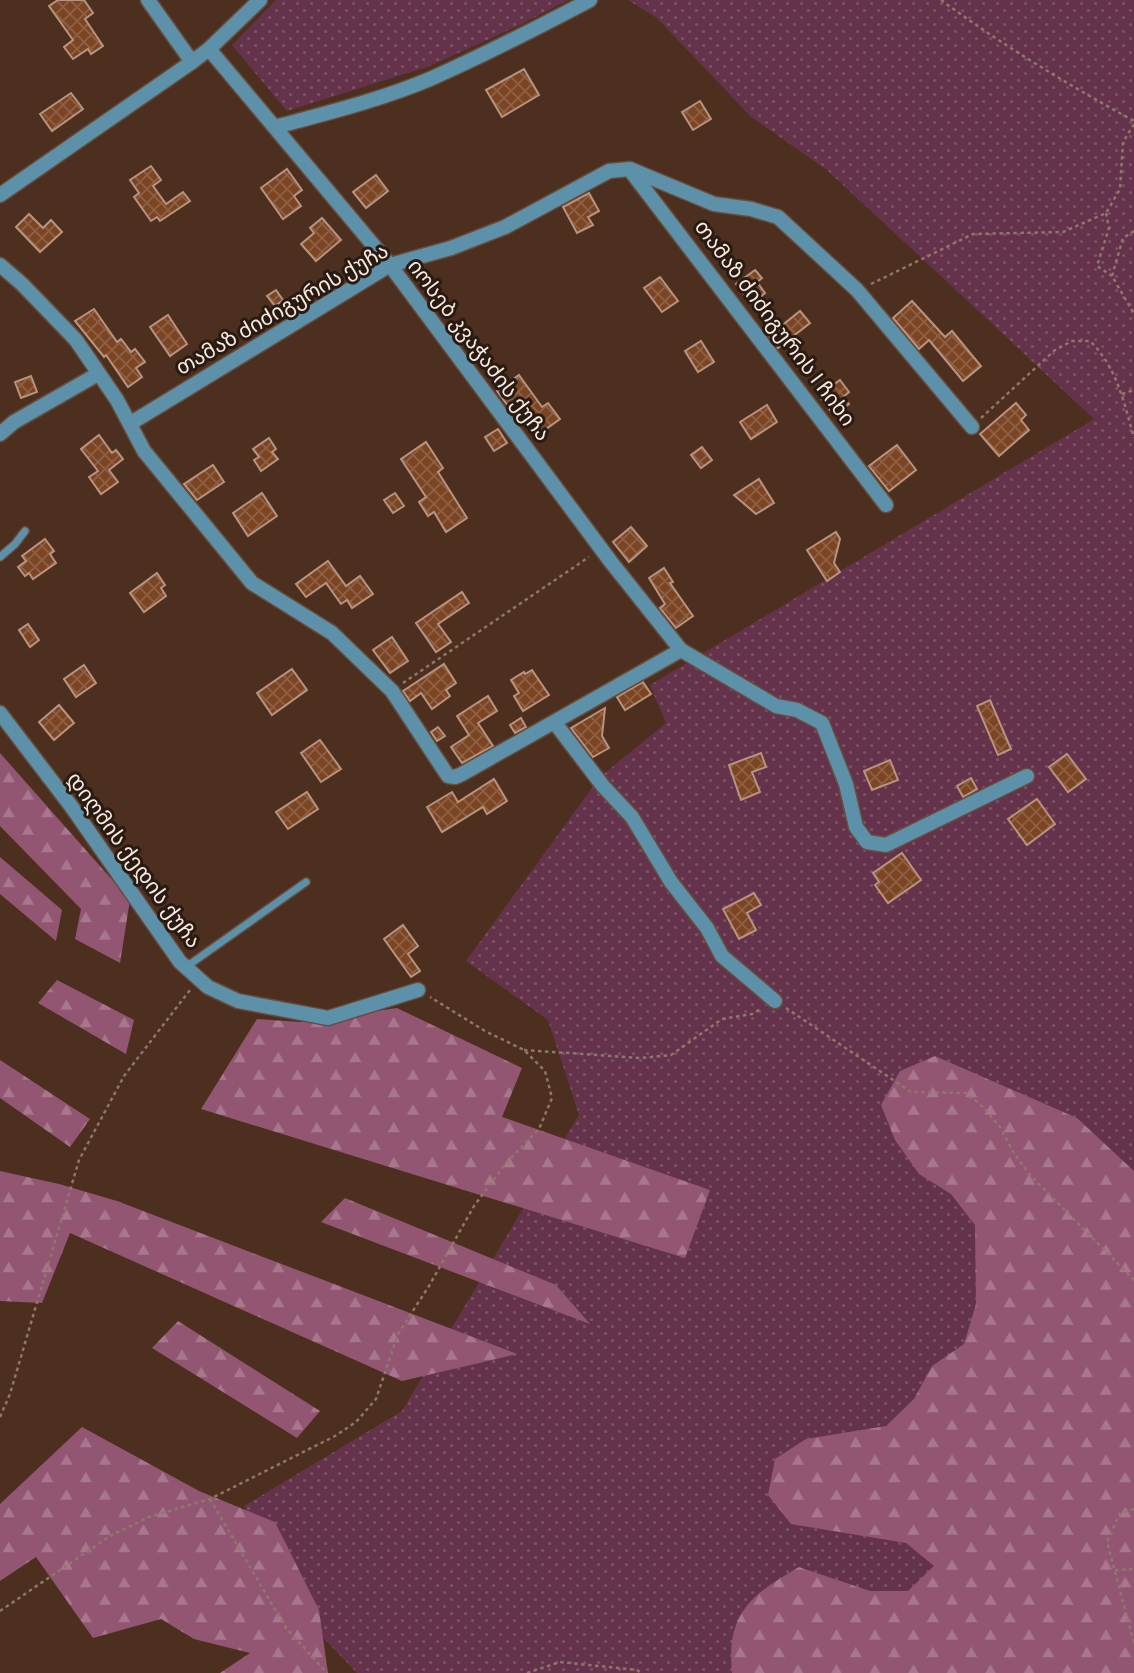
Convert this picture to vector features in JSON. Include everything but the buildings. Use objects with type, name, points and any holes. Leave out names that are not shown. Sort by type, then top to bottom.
[{"type":"street","points":[[148,0],[192,62]]},
{"type":"street","points":[[0,195],[192,62],[260,0]]},
{"type":"street","points":[[275,127],[347,107],[428,79],[511,41],[590,0]]},
{"type":"street","name":"იოსებ კვაჭაძის ქუჩა","points":[[209,49],[390,265],[601,548],[681,650]]},
{"type":"street","points":[[630,169],[714,204],[751,209],[778,217],[857,290],[972,427]]},
{"type":"street","name":"თამაზ ძიძიგურის ქუჩა","points":[[131,423],[390,265],[451,248],[505,227],[609,172],[630,169]]},
{"type":"street","name":"თამაზ ძიძიგურის I ჩიხი","points":[[630,169],[886,505]]},
{"type":"street","points":[[0,265],[76,340],[131,423],[144,451],[252,583],[332,633],[392,691],[448,776],[462,774],[681,650],[776,706],[797,710],[822,723],[846,785],[856,827],[867,842],[886,845],[1027,776]]},
{"type":"street","points":[[0,434],[14,422],[98,374]]},
{"type":"street","name":"დიღმის ქედის ქუჩა","points":[[0,713],[72,806],[186,967],[208,987],[237,1000],[328,1018],[418,990]]},
{"type":"street","points":[[555,723],[603,786],[632,817],[671,882],[707,928],[722,956],[775,1001]]},
{"type":"lane","points":[[0,557],[25,531]]},
{"type":"lane","points":[[186,967],[306,882]]},
{"type":"path","points":[[857,290],[972,234],[1063,232],[1105,213],[1120,189],[1124,142],[1134,122],[992,37],[941,0]]},
{"type":"path","points":[[1105,213],[1110,228],[1097,266],[1112,276],[1134,314]]},
{"type":"path","points":[[1112,276],[1123,238],[1134,232]]},
{"type":"path","points":[[972,427],[1055,351],[1072,341],[1090,341],[1103,354],[1122,394],[1134,438]]},
{"type":"path","points":[[1122,394],[1134,390]]},
{"type":"path","points":[[392,691],[601,548]]},
{"type":"path","points":[[0,1417],[10,1394],[79,1160],[124,1076],[199,979]]},
{"type":"path","points":[[0,1611],[110,1535],[149,1517],[211,1499],[335,1436],[356,1422],[376,1399],[398,1334],[429,1286],[474,1206],[506,1163],[539,1129],[552,1098],[545,1071],[524,1050],[485,1031],[418,990]]},
{"type":"path","points":[[524,1050],[641,1058],[671,1055],[722,1019],[752,1014],[775,1001],[911,1092],[965,1093],[981,1105],[1000,1127],[1029,1174],[1134,1280]]},
{"type":"path","points":[[211,1499],[286,1628],[327,1673]]},
{"type":"path","points":[[1134,1509],[1120,1513],[1107,1542],[1133,1630],[1134,1643]]},
{"type":"path","points":[[1115,1570],[1134,1569]]},
{"type":"path","points":[[527,1673],[560,1662],[637,1670],[640,1673]]},
{"type":"shaded area","points":[[276,0],[568,0],[430,66],[287,111],[232,45]]},
{"type":"shaded area","points":[[628,0],[1134,0],[1134,1673],[357,1673],[308,1622],[244,1506],[402,1411],[579,1115],[548,1020],[466,961],[600,777],[666,723],[650,685],[1094,419],[827,170],[750,116],[657,18]]},
{"type":"green space","points":[[0,753],[130,900],[120,963],[75,939],[81,909],[0,826]]},
{"type":"green space","points":[[0,857],[62,910],[56,941],[0,894]]},
{"type":"green space","points":[[57,980],[134,1020],[126,1054],[38,1003]]},
{"type":"green space","points":[[397,1008],[522,1068],[502,1117],[710,1190],[685,1258],[201,1109],[257,1019],[300,1022]]},
{"type":"green space","points":[[935,1056],[1077,1118],[1134,1171],[1134,1673],[732,1673],[733,1635],[745,1608],[767,1587],[799,1567],[870,1591],[908,1591],[934,1566],[906,1543],[791,1524],[768,1495],[775,1459],[806,1439],[886,1426],[914,1399],[932,1366],[964,1344],[976,1304],[975,1225],[951,1194],[919,1174],[895,1140],[881,1105],[900,1071]]},
{"type":"green space","points":[[0,1060],[90,1119],[70,1147],[0,1098]]},
{"type":"green space","points":[[0,1171],[117,1201],[517,1354],[402,1381],[70,1233],[42,1303],[0,1301]]},
{"type":"green space","points":[[345,1198],[556,1285],[590,1324],[321,1222]]},
{"type":"green space","points":[[178,1321],[320,1411],[297,1438],[152,1348]]},
{"type":"green space","points":[[82,1427],[199,1491],[275,1522],[319,1610],[328,1673],[220,1673],[250,1653],[194,1639],[161,1619],[93,1638],[36,1557],[0,1581],[0,1504]]}]
